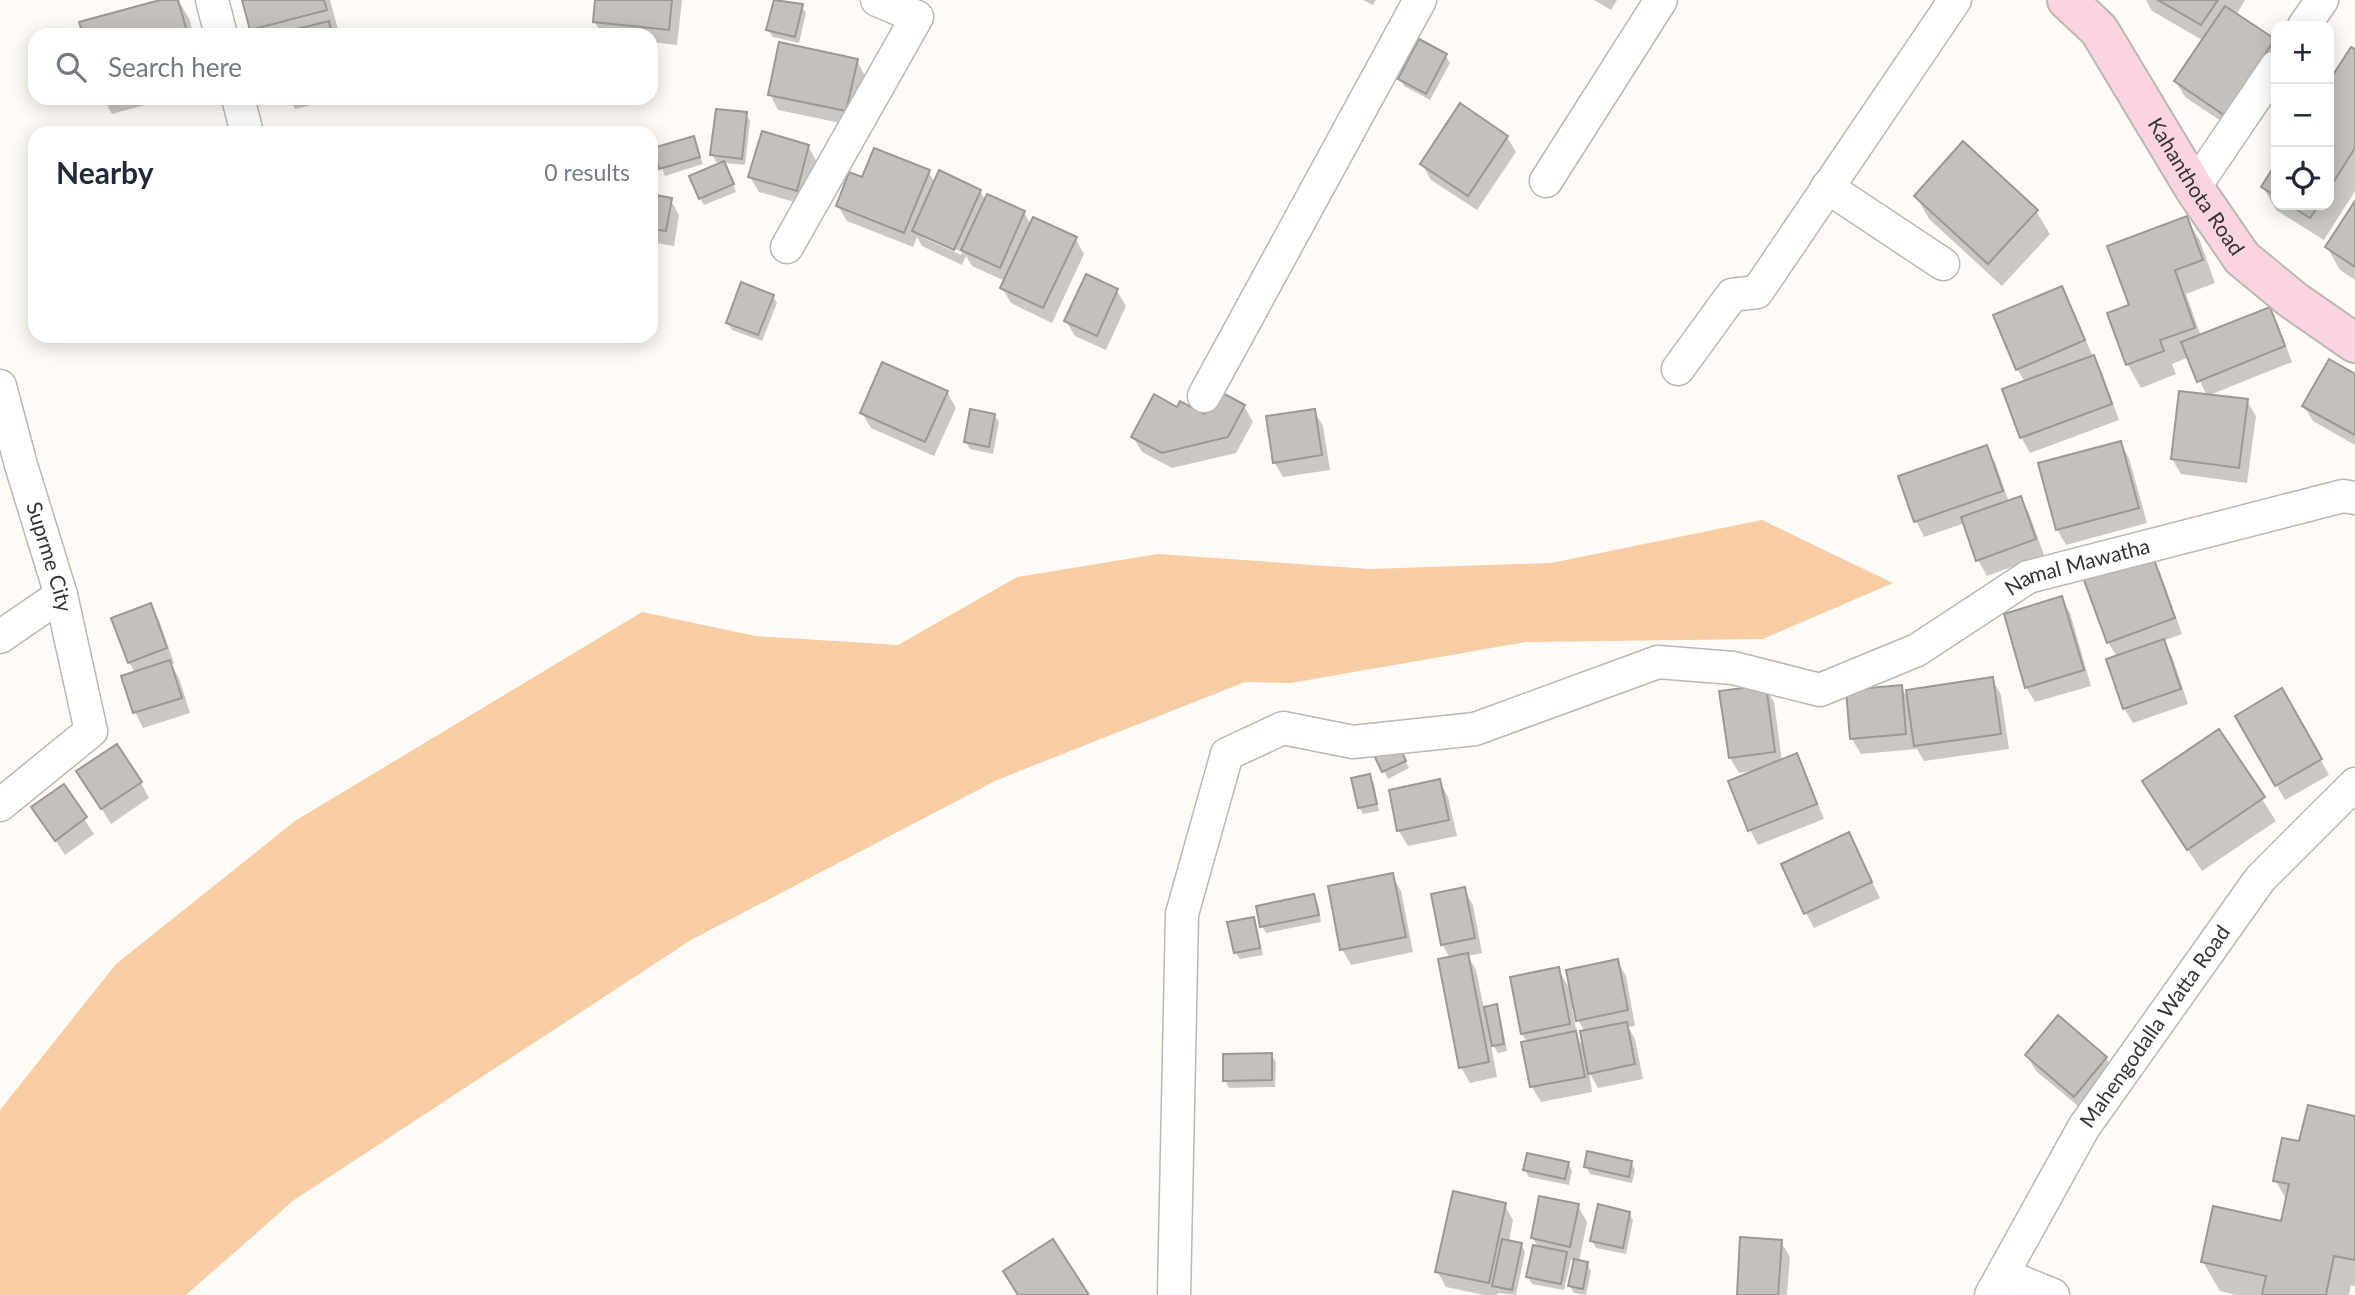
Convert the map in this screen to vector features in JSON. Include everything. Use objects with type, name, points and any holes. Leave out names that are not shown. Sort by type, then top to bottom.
[{"type":"main road","name":"Kahanthota Road","points":[[2067,0],[2099,30],[2194,188],[2242,258],[2293,300],[2355,344]]},
{"type":"street","points":[[212,0],[219,28]]},
{"type":"street","points":[[787,247],[917,17],[877,0]]},
{"type":"street","points":[[1204,396],[1420,0]]},
{"type":"street","points":[[1546,181],[1661,0]]},
{"type":"street","points":[[1678,369],[1732,295],[1757,292],[1955,0]]},
{"type":"street","points":[[2307,21],[2322,0]]},
{"type":"street","points":[[2194,188],[2271,74]]},
{"type":"street","points":[[240,105],[245,126]]},
{"type":"street","points":[[1827,187],[1943,264]]},
{"type":"street","name":"Suprme City","points":[[0,386],[61,595],[91,731],[0,805]]},
{"type":"street","name":"Namal Mawatha","points":[[1174,1295],[1182,914],[1227,754],[1283,728],[1353,742],[1475,729],[1658,662],[1733,668],[1820,690],[1917,650],[2028,577],[2343,496],[2355,498]]},
{"type":"street","points":[[0,636],[61,595]]},
{"type":"street","name":"Mahengodalla Watta Road","points":[[1998,1285],[2084,1127],[2260,879],[2355,784]]},
{"type":"street","points":[[1998,1285],[2053,1295]]},
{"type":"shaded area","points":[[1762,520],[1893,583],[1763,639],[1526,642],[1291,683],[1245,682],[997,780],[691,940],[294,1200],[186,1295],[0,1295],[0,1110],[116,964],[295,821],[642,612],[756,636],[898,645],[1017,577],[1158,554],[1370,569],[1551,563]]},
{"type":"building","points":[[160,0],[178,0],[186,28],[81,28],[79,22]]},
{"type":"building","points":[[242,0],[324,0],[327,10],[249,28]]},
{"type":"building","points":[[595,0],[672,0],[669,30],[593,22]]},
{"type":"building","points":[[774,0],[803,4],[795,37],[766,30]]},
{"type":"building","points":[[2158,0],[2218,0],[2201,25]]},
{"type":"building","points":[[2225,6],[2271,36],[2271,45],[2224,115],[2174,81]]},
{"type":"building","points":[[329,21],[330,28],[301,28]]},
{"type":"building","points":[[1419,39],[1447,54],[1426,94],[1398,79]]},
{"type":"building","points":[[779,42],[858,59],[846,111],[768,95]]},
{"type":"building","points":[[2351,47],[2355,49],[2355,148],[2334,181],[2334,84],[2334,73]]},
{"type":"building","points":[[1460,103],[1508,136],[1468,196],[1420,164]]},
{"type":"building","points":[[716,109],[747,112],[742,159],[710,155]]},
{"type":"building","points":[[762,131],[809,145],[797,191],[748,177]]},
{"type":"building","points":[[694,136],[700,157],[659,169],[658,147]]},
{"type":"building","points":[[1963,141],[2038,210],[1988,264],[1914,196]]},
{"type":"building","points":[[874,148],[930,170],[904,233],[836,206],[849,172],[862,177]]},
{"type":"building","points":[[724,161],[734,184],[699,199],[689,176]]},
{"type":"building","points":[[939,170],[981,190],[954,250],[912,231]]},
{"type":"building","points":[[2271,171],[2271,193],[2261,187]]},
{"type":"building","points":[[987,194],[1025,211],[1000,268],[961,250]]},
{"type":"building","points":[[658,195],[672,198],[666,231],[658,230]]},
{"type":"building","points":[[2355,201],[2355,267],[2325,247]]},
{"type":"building","points":[[2297,210],[2316,210],[2310,218]]},
{"type":"building","points":[[2187,216],[2203,260],[2175,270],[2195,328],[2160,340],[2164,351],[2126,365],[2107,313],[2129,305],[2107,246]]},
{"type":"building","points":[[1033,217],[1077,237],[1043,308],[1000,288]]},
{"type":"building","points":[[1086,274],[1118,289],[1097,336],[1064,321]]},
{"type":"building","points":[[741,282],[774,295],[758,335],[726,323]]},
{"type":"building","points":[[2062,286],[2085,340],[2016,370],[1993,315]]},
{"type":"building","points":[[2270,307],[2285,346],[2197,382],[2181,342]]},
{"type":"building","points":[[2094,355],[2112,404],[2020,438],[2002,389]]},
{"type":"building","points":[[2329,359],[2355,374],[2355,435],[2302,406]]},
{"type":"building","points":[[882,362],[948,391],[925,442],[860,413]]},
{"type":"building","points":[[1217,390],[1245,405],[1228,437],[1162,453],[1131,437],[1154,394],[1177,407],[1180,401],[1204,414]]},
{"type":"building","points":[[2179,391],[2248,399],[2239,468],[2171,459]]},
{"type":"building","points":[[970,409],[995,414],[989,447],[964,442]]},
{"type":"building","points":[[1315,409],[1322,455],[1273,463],[1266,416]]},
{"type":"building","points":[[2121,441],[2139,508],[2056,530],[2038,463]]},
{"type":"building","points":[[1987,445],[2003,491],[1914,522],[1898,476]]},
{"type":"building","points":[[2021,496],[2036,539],[1976,561],[1961,517]]},
{"type":"building","points":[[2152,554],[2175,618],[2107,643],[2084,580]]},
{"type":"building","points":[[2062,596],[2084,670],[2025,688],[2004,614]]},
{"type":"building","points":[[151,603],[167,648],[128,663],[111,618]]},
{"type":"building","points":[[2164,639],[2181,689],[2123,709],[2106,659]]},
{"type":"building","points":[[170,660],[182,698],[133,713],[121,676]]},
{"type":"building","points":[[1993,677],[2001,734],[1914,746],[1906,690]]},
{"type":"building","points":[[1766,685],[1775,752],[1729,758],[1719,691]]},
{"type":"building","points":[[1902,685],[1906,734],[1850,739],[1846,690]]},
{"type":"building","points":[[2282,688],[2322,759],[2275,786],[2235,716]]},
{"type":"building","points":[[2219,729],[2265,797],[2187,850],[2142,781]]},
{"type":"building","points":[[1396,739],[1406,761],[1382,772],[1372,751]]},
{"type":"building","points":[[117,744],[142,782],[101,809],[76,771]]},
{"type":"building","points":[[1797,753],[1817,804],[1748,831],[1728,781]]},
{"type":"building","points":[[1370,774],[1377,804],[1358,808],[1351,778]]},
{"type":"building","points":[[1440,779],[1449,820],[1397,831],[1389,790]]},
{"type":"building","points":[[64,784],[87,817],[55,841],[31,807]]},
{"type":"building","points":[[1849,832],[1872,882],[1804,914],[1781,864]]},
{"type":"building","points":[[1393,873],[1406,937],[1340,950],[1328,886]]},
{"type":"building","points":[[1465,887],[1475,938],[1441,945],[1431,894]]},
{"type":"building","points":[[1314,894],[1319,915],[1260,927],[1256,906]]},
{"type":"building","points":[[1254,917],[1260,948],[1234,953],[1227,922]]},
{"type":"building","points":[[1468,953],[1489,1062],[1459,1068],[1438,959]]},
{"type":"building","points":[[1618,959],[1628,1010],[1576,1021],[1566,970]]},
{"type":"building","points":[[1559,967],[1570,1024],[1521,1034],[1510,977]]},
{"type":"building","points":[[1497,1004],[1504,1044],[1492,1046],[1484,1007]]},
{"type":"building","points":[[2058,1015],[2107,1057],[2074,1097],[2025,1055]]},
{"type":"building","points":[[1627,1022],[1635,1064],[1588,1074],[1580,1031]]},
{"type":"building","points":[[1576,1031],[1585,1077],[1530,1087],[1521,1042]]},
{"type":"building","points":[[1272,1053],[1272,1080],[1223,1081],[1223,1054]]},
{"type":"building","points":[[2308,1105],[2355,1116],[2355,1260],[2334,1256],[2326,1295],[2262,1295],[2266,1276],[2201,1262],[2213,1206],[2281,1221],[2289,1184],[2273,1181],[2282,1138],[2299,1141]]},
{"type":"building","points":[[1587,1151],[1632,1161],[1629,1177],[1584,1167]]},
{"type":"building","points":[[1527,1153],[1569,1162],[1565,1179],[1523,1170]]},
{"type":"building","points":[[1453,1191],[1506,1203],[1489,1283],[1435,1272]]},
{"type":"building","points":[[1539,1196],[1579,1204],[1570,1247],[1531,1238]]},
{"type":"building","points":[[1598,1204],[1630,1212],[1623,1248],[1590,1241]]},
{"type":"building","points":[[1740,1237],[1782,1240],[1778,1295],[1737,1295]]},
{"type":"building","points":[[1053,1239],[1089,1295],[1018,1295],[1003,1271]]},
{"type":"building","points":[[1502,1239],[1522,1243],[1512,1290],[1492,1286]]},
{"type":"building","points":[[1533,1245],[1567,1252],[1561,1284],[1526,1277]]},
{"type":"building","points":[[1574,1259],[1588,1262],[1583,1289],[1568,1286]]}]
